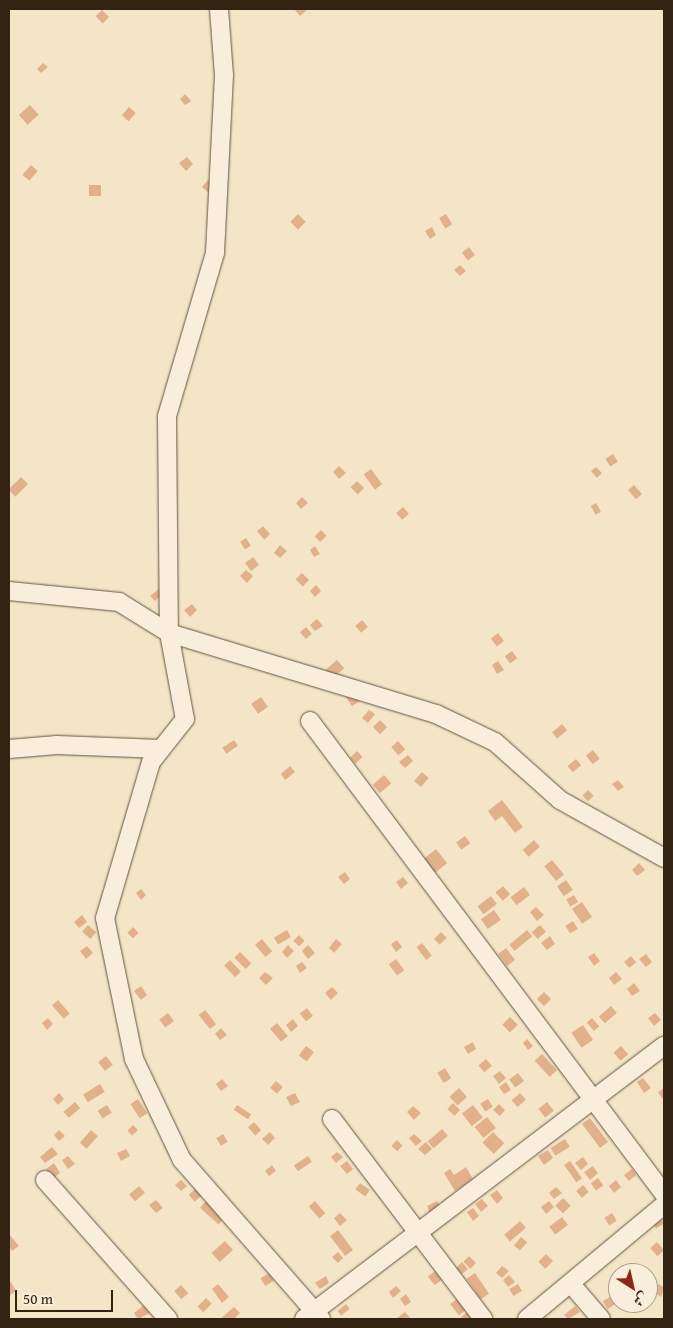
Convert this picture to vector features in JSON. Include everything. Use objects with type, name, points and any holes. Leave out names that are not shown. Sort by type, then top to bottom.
[{"type":"street","points":[[219,9],[224,75],[215,253],[168,416],[169,633],[185,719],[151,762],[105,918],[134,1059],[182,1160],[312,1317],[419,1232],[664,1046]]},
{"type":"street","points":[[9,591],[119,602],[169,633],[436,714],[495,742],[560,800],[664,858]]},
{"type":"street","points":[[310,721],[664,1194]]},
{"type":"street","points":[[9,749],[56,745],[161,749]]},
{"type":"street","points":[[332,1118],[484,1319]]},
{"type":"street","points":[[44,1180],[168,1319]]},
{"type":"street","points":[[527,1319],[664,1205]]},
{"type":"street","points":[[571,1284],[601,1319]]},
{"type":"building","points":[[294,9],[308,9],[300,16]]},
{"type":"building","points":[[102,10],[109,17],[103,23],[96,16]]},
{"type":"building","points":[[43,63],[48,67],[41,73],[37,69]]},
{"type":"building","points":[[185,94],[191,101],[185,105],[180,99]]},
{"type":"building","points":[[30,105],[39,115],[28,125],[19,115]]},
{"type":"building","points":[[129,107],[136,113],[129,121],[122,115]]},
{"type":"building","points":[[187,157],[193,164],[186,171],[179,163]]},
{"type":"building","points":[[31,165],[38,171],[29,181],[22,175]]},
{"type":"building","points":[[208,180],[215,187],[209,193],[202,187]]},
{"type":"building","points":[[89,185],[101,185],[101,196],[89,196]]},
{"type":"building","points":[[298,214],[306,222],[298,230],[290,222]]},
{"type":"building","points":[[446,214],[452,224],[445,228],[439,218]]},
{"type":"building","points":[[432,227],[436,235],[430,239],[425,231]]},
{"type":"building","points":[[469,247],[475,255],[468,260],[462,252]]},
{"type":"building","points":[[460,265],[466,271],[460,276],[454,270]]},
{"type":"building","points":[[613,454],[618,462],[610,466],[605,459]]},
{"type":"building","points":[[339,466],[346,473],[339,479],[333,472]]},
{"type":"building","points":[[596,467],[602,473],[597,478],[591,471]]},
{"type":"building","points":[[371,469],[382,484],[375,490],[364,474]]},
{"type":"building","points":[[21,477],[28,484],[15,497],[9,489]]},
{"type":"building","points":[[357,481],[364,488],[358,494],[351,487]]},
{"type":"building","points":[[634,485],[642,494],[636,499],[628,490]]},
{"type":"building","points":[[302,497],[308,503],[301,509],[296,503]]},
{"type":"building","points":[[596,503],[601,512],[596,515],[591,506]]},
{"type":"building","points":[[403,507],[409,514],[402,520],[396,513]]},
{"type":"building","points":[[263,526],[270,534],[264,540],[257,531]]},
{"type":"building","points":[[321,530],[327,536],[320,542],[315,536]]},
{"type":"building","points":[[246,538],[251,546],[245,549],[240,542]]},
{"type":"building","points":[[280,545],[287,551],[280,558],[274,553]]},
{"type":"building","points":[[315,546],[320,554],[314,557],[310,550]]},
{"type":"building","points":[[253,557],[259,565],[251,571],[245,563]]},
{"type":"building","points":[[246,570],[253,576],[247,583],[240,576]]},
{"type":"building","points":[[302,573],[309,580],[303,586],[296,579]]},
{"type":"building","points":[[316,585],[321,591],[315,597],[310,591]]},
{"type":"building","points":[[159,589],[163,594],[155,601],[150,596]]},
{"type":"building","points":[[192,604],[197,610],[190,617],[184,610]]},
{"type":"building","points":[[317,619],[323,626],[315,631],[310,625]]},
{"type":"building","points":[[362,620],[368,627],[361,633],[355,626]]},
{"type":"building","points":[[306,627],[312,634],[306,639],[300,632]]},
{"type":"building","points":[[498,633],[504,641],[497,646],[491,638]]},
{"type":"building","points":[[512,651],[517,658],[510,664],[505,656]]},
{"type":"building","points":[[337,660],[344,668],[333,678],[326,670]]},
{"type":"building","points":[[498,661],[504,670],[497,674],[492,665]]},
{"type":"building","points":[[355,691],[361,700],[352,706],[346,697]]},
{"type":"building","points":[[261,697],[268,707],[258,714],[251,704]]},
{"type":"building","points":[[369,710],[375,714],[368,723],[362,718]]},
{"type":"building","points":[[380,720],[387,727],[380,734],[373,727]]},
{"type":"building","points":[[562,724],[567,730],[557,738],[552,732]]},
{"type":"building","points":[[234,740],[238,746],[226,754],[222,748]]},
{"type":"building","points":[[398,741],[405,749],[398,755],[391,747]]},
{"type":"building","points":[[593,750],[600,759],[593,764],[586,756]]},
{"type":"building","points":[[357,751],[363,757],[356,764],[350,758]]},
{"type":"building","points":[[408,755],[413,761],[405,768],[399,762]]},
{"type":"building","points":[[576,759],[581,765],[573,772],[568,766]]},
{"type":"building","points":[[290,766],[295,772],[285,780],[281,774]]},
{"type":"building","points":[[422,772],[429,778],[421,787],[414,781]]},
{"type":"building","points":[[384,775],[391,783],[380,793],[373,785]]},
{"type":"building","points":[[618,780],[624,787],[618,791],[612,784]]},
{"type":"building","points":[[588,790],[594,796],[588,801],[582,796]]},
{"type":"building","points":[[502,800],[523,827],[515,833],[502,816],[495,821],[488,811]]},
{"type":"building","points":[[465,836],[470,843],[461,850],[456,842]]},
{"type":"building","points":[[534,840],[540,847],[529,857],[523,850]]},
{"type":"building","points":[[436,849],[447,863],[434,874],[423,859]]},
{"type":"building","points":[[552,860],[564,875],[556,881],[544,866]]},
{"type":"building","points":[[639,863],[645,870],[637,876],[632,870]]},
{"type":"building","points":[[345,872],[350,879],[344,884],[338,877]]},
{"type":"building","points":[[403,877],[408,883],[401,889],[396,882]]},
{"type":"building","points":[[566,880],[573,890],[564,896],[557,886]]},
{"type":"building","points":[[503,886],[510,894],[503,901],[495,893]]},
{"type":"building","points":[[524,887],[530,895],[516,905],[510,897]]},
{"type":"building","points":[[141,889],[146,895],[141,900],[136,893]]},
{"type":"building","points":[[574,895],[578,902],[570,906],[566,900]]},
{"type":"building","points":[[491,896],[497,904],[483,914],[477,906]]},
{"type":"building","points":[[582,902],[592,917],[582,924],[572,909]]},
{"type":"building","points":[[536,907],[544,915],[537,921],[530,912]]},
{"type":"building","points":[[494,910],[501,920],[488,929],[481,919]]},
{"type":"building","points":[[82,915],[87,922],[79,928],[74,922]]},
{"type":"building","points":[[573,921],[578,929],[570,933],[565,926]]},
{"type":"building","points":[[88,925],[96,932],[90,939],[82,932]]},
{"type":"building","points":[[540,925],[546,932],[538,939],[532,932]]},
{"type":"building","points":[[133,927],[139,933],[133,938],[127,933]]},
{"type":"building","points":[[287,930],[291,937],[278,944],[274,938]]},
{"type":"building","points":[[527,930],[532,936],[515,951],[509,945]]},
{"type":"building","points":[[441,932],[447,938],[440,945],[434,939]]},
{"type":"building","points":[[299,935],[305,941],[299,946],[293,941]]},
{"type":"building","points":[[550,936],[555,944],[547,950],[541,943]]},
{"type":"building","points":[[262,939],[272,951],[265,957],[255,945]]},
{"type":"building","points":[[336,939],[342,944],[334,953],[329,948]]},
{"type":"building","points":[[397,940],[402,947],[396,952],[391,944]]},
{"type":"building","points":[[422,943],[432,956],[426,960],[416,947]]},
{"type":"building","points":[[288,945],[294,951],[287,958],[282,952]]},
{"type":"building","points":[[308,945],[315,953],[308,959],[302,951]]},
{"type":"building","points":[[87,946],[93,953],[86,959],[80,951]]},
{"type":"building","points":[[506,948],[515,960],[507,966],[498,954]]},
{"type":"building","points":[[240,952],[251,963],[246,969],[234,958]]},
{"type":"building","points":[[594,953],[600,961],[594,966],[588,957]]},
{"type":"building","points":[[646,954],[652,962],[646,967],[639,959]]},
{"type":"building","points":[[631,956],[636,962],[629,968],[624,962]]},
{"type":"building","points":[[396,959],[404,970],[397,976],[389,964]]},
{"type":"building","points":[[230,960],[241,972],[235,977],[224,965]]},
{"type":"building","points":[[302,962],[307,968],[300,973],[296,966]]},
{"type":"building","points":[[265,972],[273,978],[266,985],[259,978]]},
{"type":"building","points":[[616,972],[622,979],[614,985],[609,978]]},
{"type":"building","points":[[634,983],[640,991],[632,996],[627,989]]},
{"type":"building","points":[[141,986],[147,995],[141,1000],[134,991]]},
{"type":"building","points":[[332,987],[338,993],[331,1000],[325,993]]},
{"type":"building","points":[[544,992],[551,999],[544,1006],[537,999]]},
{"type":"building","points":[[58,1000],[70,1014],[64,1019],[52,1005]]},
{"type":"building","points":[[611,1006],[617,1013],[605,1023],[599,1016]]},
{"type":"building","points":[[307,1008],[313,1016],[306,1021],[300,1013]]},
{"type":"building","points":[[205,1010],[216,1024],[210,1029],[199,1015]]},
{"type":"building","points":[[168,1013],[174,1021],[165,1028],[159,1020]]},
{"type":"building","points":[[655,1013],[661,1020],[654,1026],[648,1018]]},
{"type":"building","points":[[510,1017],[518,1025],[510,1033],[502,1025]]},
{"type":"building","points":[[48,1018],[53,1024],[47,1030],[42,1023]]},
{"type":"building","points":[[592,1018],[599,1026],[594,1031],[587,1023]]},
{"type":"building","points":[[293,1019],[298,1026],[291,1032],[286,1025]]},
{"type":"building","points":[[277,1023],[288,1036],[281,1042],[270,1029]]},
{"type":"building","points":[[583,1025],[593,1040],[581,1048],[571,1033]]},
{"type":"building","points":[[221,1028],[227,1035],[220,1040],[215,1034]]},
{"type":"building","points":[[527,1039],[533,1046],[528,1050],[523,1043]]},
{"type":"building","points":[[473,1042],[476,1049],[468,1054],[464,1047]]},
{"type":"building","points":[[306,1046],[314,1052],[307,1062],[299,1056]]},
{"type":"building","points":[[621,1046],[628,1054],[621,1061],[613,1053]]},
{"type":"building","points":[[542,1054],[557,1070],[550,1077],[535,1061]]},
{"type":"building","points":[[106,1056],[113,1065],[105,1071],[98,1062]]},
{"type":"building","points":[[486,1059],[492,1066],[484,1072],[478,1066]]},
{"type":"building","points":[[445,1068],[451,1078],[443,1083],[437,1073]]},
{"type":"building","points":[[500,1071],[506,1078],[499,1084],[493,1076]]},
{"type":"building","points":[[518,1073],[524,1081],[515,1088],[509,1080]]},
{"type":"building","points":[[643,1078],[651,1088],[644,1093],[637,1082]]},
{"type":"building","points":[[222,1079],[228,1086],[221,1091],[216,1084]]},
{"type":"building","points":[[276,1081],[283,1087],[277,1094],[270,1088]]},
{"type":"building","points":[[506,1082],[511,1090],[504,1094],[499,1087]]},
{"type":"building","points":[[100,1084],[105,1092],[88,1102],[83,1095]]},
{"type":"building","points":[[459,1088],[467,1097],[457,1106],[449,1097]]},
{"type":"building","points":[[664,1088],[664,1101],[658,1092]]},
{"type":"building","points":[[59,1093],[64,1099],[58,1105],[53,1099]]},
{"type":"building","points":[[295,1093],[300,1102],[291,1106],[286,1097]]},
{"type":"building","points":[[520,1093],[526,1100],[518,1107],[512,1100]]},
{"type":"building","points":[[138,1099],[147,1113],[140,1118],[130,1104]]},
{"type":"building","points":[[488,1099],[493,1107],[485,1111],[480,1104]]},
{"type":"building","points":[[75,1102],[80,1108],[69,1118],[64,1112]]},
{"type":"building","points":[[547,1102],[554,1111],[545,1117],[538,1109]]},
{"type":"building","points":[[453,1103],[460,1110],[454,1116],[447,1109]]},
{"type":"building","points":[[499,1104],[505,1110],[500,1116],[493,1110]]},
{"type":"building","points":[[107,1105],[112,1113],[102,1118],[98,1111]]},
{"type":"building","points":[[237,1105],[251,1114],[248,1119],[234,1110]]},
{"type":"building","points":[[473,1105],[483,1118],[472,1126],[462,1114]]},
{"type":"building","points":[[413,1106],[421,1113],[414,1120],[407,1112]]},
{"type":"building","points":[[487,1117],[496,1128],[483,1138],[475,1127]]},
{"type":"building","points":[[590,1118],[608,1142],[600,1148],[582,1124]]},
{"type":"building","points":[[254,1122],[261,1130],[255,1136],[248,1127]]},
{"type":"building","points":[[133,1125],[138,1130],[132,1136],[127,1131]]},
{"type":"building","points":[[442,1129],[448,1136],[434,1148],[428,1141]]},
{"type":"building","points":[[59,1130],[65,1136],[59,1141],[54,1135]]},
{"type":"building","points":[[91,1130],[98,1136],[87,1149],[80,1143]]},
{"type":"building","points":[[270,1132],[275,1138],[268,1145],[262,1139]]},
{"type":"building","points":[[493,1132],[504,1143],[494,1154],[482,1143]]},
{"type":"building","points":[[223,1134],[228,1142],[221,1146],[216,1138]]},
{"type":"building","points":[[414,1134],[422,1141],[416,1146],[409,1138]]},
{"type":"building","points":[[565,1139],[570,1147],[555,1156],[551,1148]]},
{"type":"building","points":[[397,1140],[403,1146],[397,1151],[391,1146]]},
{"type":"building","points":[[426,1142],[432,1149],[425,1155],[418,1149]]},
{"type":"building","points":[[52,1147],[58,1154],[45,1163],[40,1157]]},
{"type":"building","points":[[126,1149],[130,1156],[121,1161],[117,1153]]},
{"type":"building","points":[[548,1150],[553,1158],[544,1165],[538,1156]]},
{"type":"building","points":[[337,1152],[343,1157],[336,1163],[331,1157]]},
{"type":"building","points":[[68,1156],[75,1164],[68,1169],[62,1160]]},
{"type":"building","points":[[308,1156],[312,1162],[298,1171],[294,1166]]},
{"type":"building","points":[[583,1157],[588,1164],[581,1170],[575,1163]]},
{"type":"building","points":[[347,1161],[353,1169],[347,1174],[340,1166]]},
{"type":"building","points":[[570,1161],[582,1178],[576,1182],[564,1165]]},
{"type":"building","points":[[54,1163],[60,1173],[52,1179],[46,1169]]},
{"type":"building","points":[[272,1165],[276,1171],[269,1176],[265,1171]]},
{"type":"building","points":[[593,1166],[598,1173],[590,1180],[584,1172]]},
{"type":"building","points":[[466,1167],[473,1179],[455,1191],[444,1173],[450,1169],[454,1175]]},
{"type":"building","points":[[632,1169],[636,1175],[629,1181],[624,1175]]},
{"type":"building","points":[[598,1178],[603,1185],[596,1191],[591,1183]]},
{"type":"building","points":[[181,1180],[187,1186],[181,1191],[175,1185]]},
{"type":"building","points":[[616,1180],[621,1187],[614,1193],[609,1186]]},
{"type":"building","points":[[360,1183],[370,1190],[365,1196],[355,1190]]},
{"type":"building","points":[[200,1185],[206,1192],[195,1202],[189,1195]]},
{"type":"building","points":[[583,1185],[589,1192],[582,1198],[576,1191]]},
{"type":"building","points":[[139,1186],[145,1193],[135,1201],[129,1195]]},
{"type":"building","points":[[556,1187],[562,1193],[554,1199],[549,1193]]},
{"type":"building","points":[[497,1190],[503,1198],[497,1204],[490,1195]]},
{"type":"building","points":[[563,1198],[571,1206],[563,1214],[555,1206]]},
{"type":"building","points":[[482,1199],[488,1206],[481,1212],[475,1204]]},
{"type":"building","points":[[156,1200],[163,1208],[156,1213],[149,1205]]},
{"type":"building","points":[[206,1201],[225,1218],[219,1224],[200,1208]]},
{"type":"building","points":[[315,1201],[325,1213],[319,1218],[309,1206]]},
{"type":"building","points":[[437,1201],[440,1207],[430,1213],[427,1206]]},
{"type":"building","points":[[549,1201],[554,1207],[546,1214],[541,1207]]},
{"type":"building","points":[[473,1208],[479,1216],[473,1221],[467,1212]]},
{"type":"building","points":[[340,1213],[347,1220],[340,1226],[334,1218]]},
{"type":"building","points":[[612,1213],[617,1221],[609,1225],[604,1218]]},
{"type":"building","points":[[659,1216],[664,1224],[656,1228],[651,1221]]},
{"type":"building","points":[[562,1217],[568,1225],[555,1235],[549,1227]]},
{"type":"building","points":[[520,1221],[526,1228],[510,1242],[504,1235]]},
{"type":"building","points":[[338,1230],[353,1250],[345,1256],[330,1236]]},
{"type":"building","points":[[9,1234],[19,1246],[12,1251],[9,1247]]},
{"type":"building","points":[[521,1237],[527,1242],[520,1251],[514,1245]]},
{"type":"building","points":[[225,1241],[233,1250],[220,1262],[212,1253]]},
{"type":"building","points":[[657,1242],[664,1250],[657,1256],[650,1248]]},
{"type":"building","points":[[338,1252],[343,1258],[338,1263],[332,1257]]},
{"type":"building","points":[[546,1254],[553,1261],[545,1269],[538,1262]]},
{"type":"building","points":[[469,1256],[476,1263],[470,1269],[463,1262]]},
{"type":"building","points":[[462,1262],[468,1269],[462,1274],[456,1268]]},
{"type":"building","points":[[502,1266],[509,1271],[502,1278],[496,1273]]},
{"type":"building","points":[[435,1271],[442,1280],[435,1285],[428,1277]]},
{"type":"building","points":[[269,1273],[274,1281],[265,1286],[261,1278]]},
{"type":"building","points":[[475,1273],[489,1294],[481,1299],[467,1279]]},
{"type":"building","points":[[509,1275],[515,1282],[508,1287],[503,1280]]},
{"type":"building","points":[[326,1276],[329,1283],[320,1289],[315,1283]]},
{"type":"building","points":[[11,1282],[16,1291],[9,1296],[9,1284]]},
{"type":"building","points":[[218,1284],[229,1297],[222,1303],[212,1289]]},
{"type":"building","points":[[518,1284],[522,1291],[513,1296],[509,1289]]},
{"type":"building","points":[[181,1285],[188,1293],[181,1299],[174,1291]]},
{"type":"building","points":[[658,1285],[664,1288],[661,1297],[658,1295]]},
{"type":"building","points":[[396,1286],[401,1291],[393,1298],[389,1292]]},
{"type":"building","points":[[406,1294],[411,1302],[405,1306],[400,1299]]},
{"type":"building","points":[[206,1298],[212,1304],[203,1312],[198,1306]]},
{"type":"building","points":[[458,1298],[467,1309],[459,1315],[450,1304]]},
{"type":"building","points":[[608,1298],[608,1309],[603,1301]]},
{"type":"building","points":[[346,1304],[350,1309],[341,1316],[337,1311]]},
{"type":"building","points":[[144,1305],[150,1313],[138,1319],[134,1313]]},
{"type":"building","points":[[575,1306],[580,1312],[568,1319],[564,1315]]},
{"type":"building","points":[[234,1307],[240,1313],[234,1319],[220,1319]]},
{"type":"building","points":[[469,1311],[475,1319],[462,1319],[461,1317]]},
{"type":"building","points":[[405,1312],[411,1319],[397,1318]]}]
